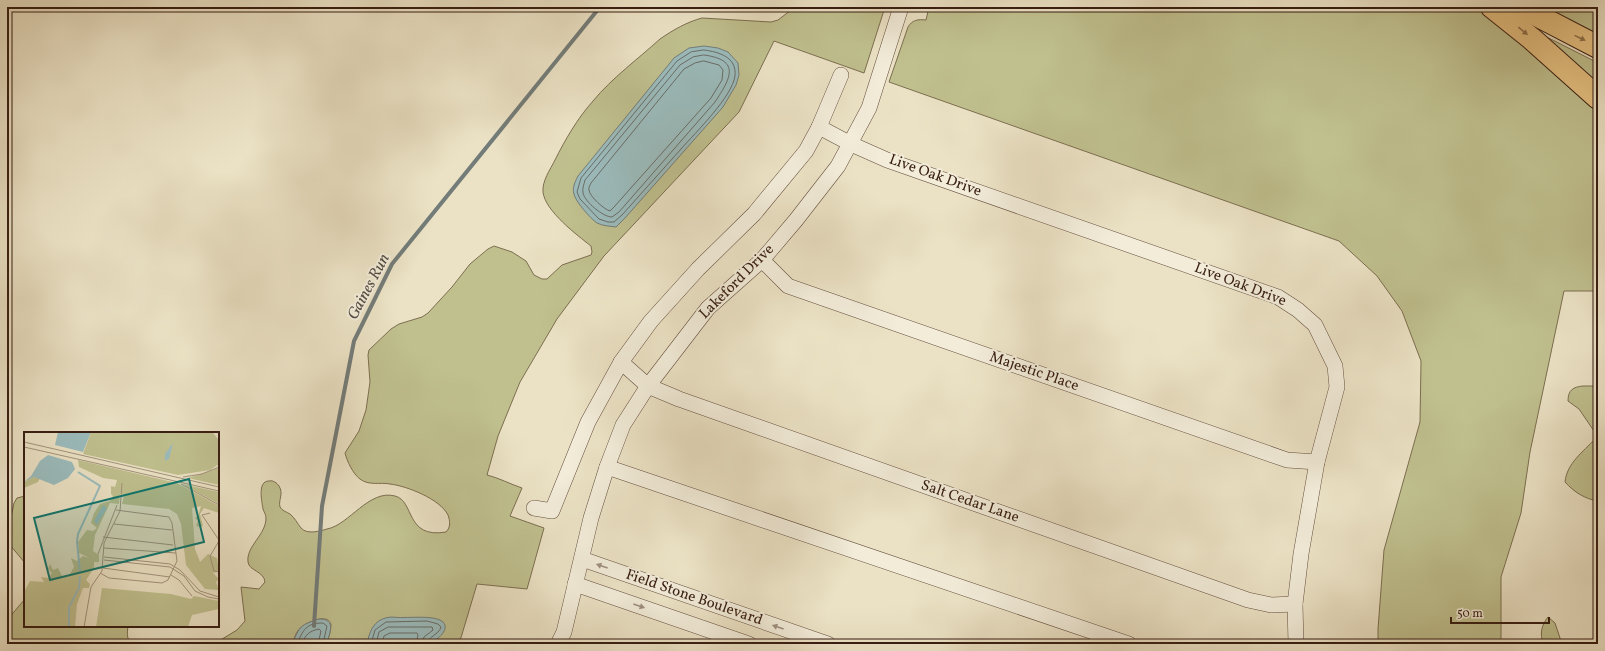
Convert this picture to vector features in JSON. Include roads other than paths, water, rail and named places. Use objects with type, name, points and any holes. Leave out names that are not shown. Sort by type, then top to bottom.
[{"type":"highway","points":[[1492,7],[1532,39],[1598,98]]},
{"type":"highway","points":[[1521,7],[1598,47]]},
{"type":"street","name":"Lakeford Drive","points":[[558,644],[564,632],[591,518],[606,467],[623,425],[648,386],[708,308],[762,260],[796,220],[833,172],[851,144],[869,108],[901,7]]},
{"type":"street","points":[[534,508],[552,511],[588,422],[621,362],[651,321],[698,269],[754,214],[806,151],[819,127],[841,75]]},
{"type":"street","name":"Live Oak Drive","points":[[819,127],[851,144],[887,160],[1278,297],[1298,310],[1315,325],[1335,366],[1337,388],[1317,462],[1301,554],[1295,604],[1296,644]]},
{"type":"street","name":"Majestic Place","points":[[762,260],[788,286],[1287,460],[1317,462]]},
{"type":"street","name":"Salt Cedar Lane","points":[[621,362],[648,386],[687,402],[1248,600],[1271,605],[1295,604]]},
{"type":"street","points":[[606,467],[1129,644]]},
{"type":"street","name":"Field Stone Boulevard","points":[[582,560],[828,644]]},
{"type":"street","name":"Field Stone Boulevard","points":[[575,584],[749,644]]},
{"type":"water","points":[[704,46],[718,48],[728,52],[738,63],[739,75],[736,85],[723,107],[616,227],[597,223],[584,210],[575,197],[573,192],[578,176],[674,58],[689,48]]},
{"type":"water","points":[[392,617],[433,618],[443,622],[445,629],[438,638],[428,644],[367,644],[374,625],[381,620]]},
{"type":"water","points":[[319,619],[328,621],[330,624],[327,644],[292,644],[301,627]]},
{"type":"waterway","name":"Gaines Run","points":[[314,626],[322,506],[354,341],[392,264],[600,7]]}]
